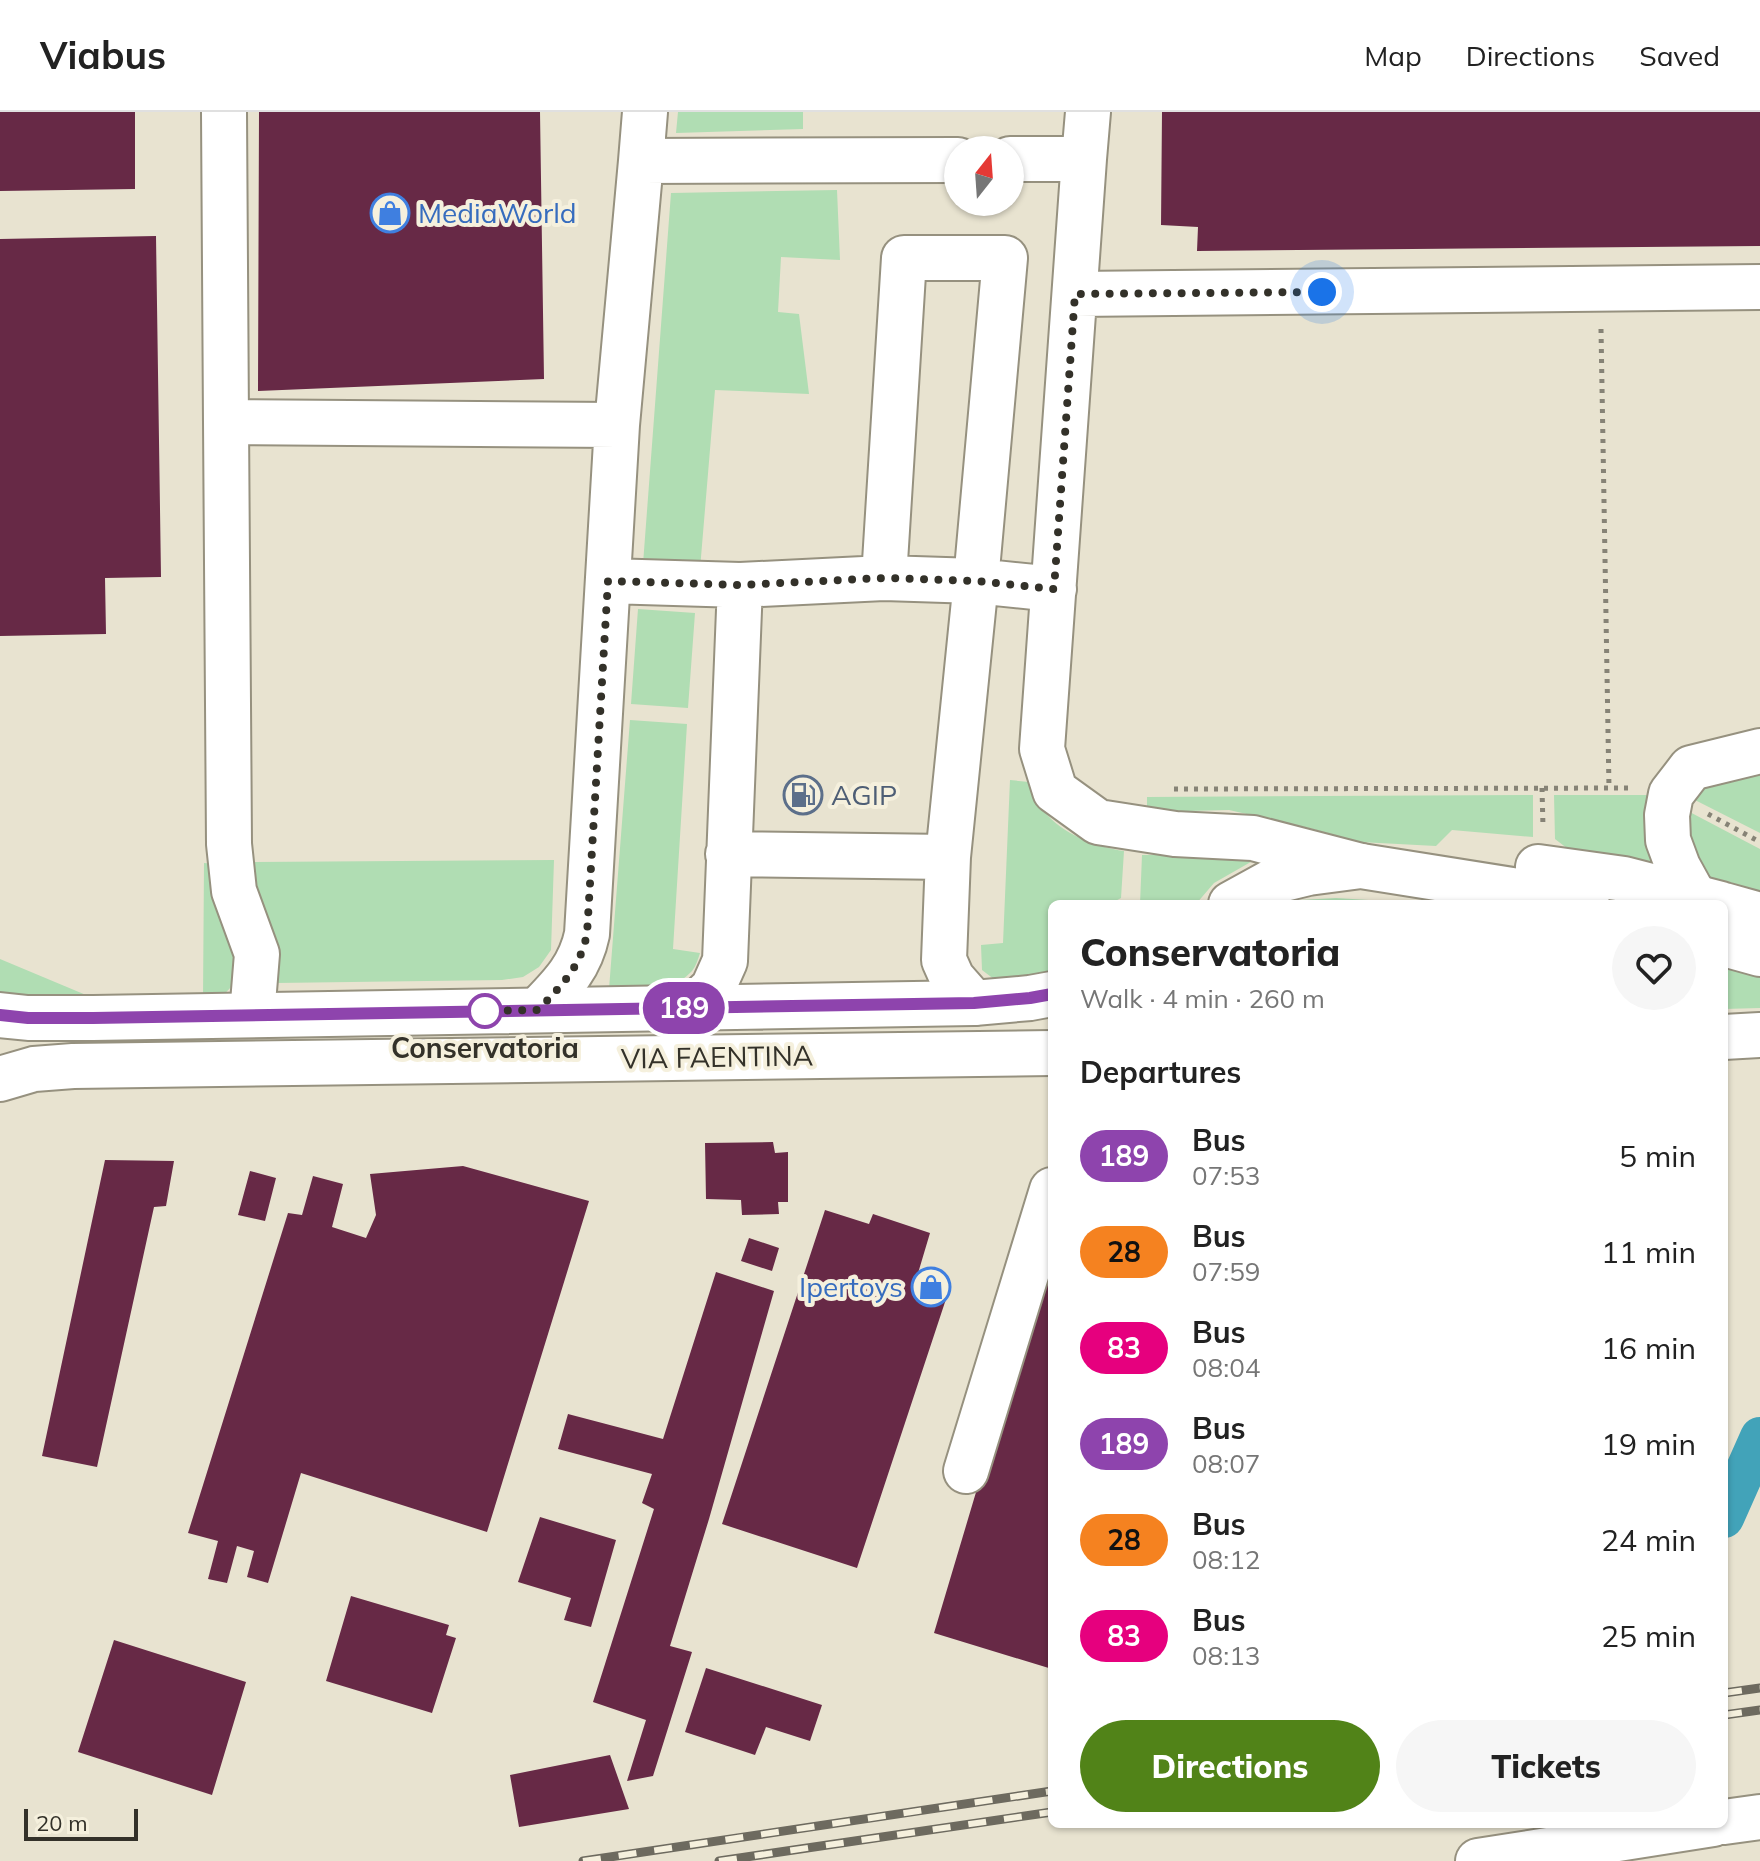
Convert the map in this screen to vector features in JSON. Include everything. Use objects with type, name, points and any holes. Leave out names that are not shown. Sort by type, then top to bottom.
[{"type":"main road","points":[[224,112],[229,844],[234,891],[257,954],[252,1015]]},
{"type":"main road","points":[[538,1010],[565,981],[583,952],[587,934],[617,425],[645,112]]},
{"type":"main road","points":[[1088,112],[1042,749],[1055,791],[1098,822],[1175,834],[1253,838],[1361,866],[1566,900]]},
{"type":"main road","points":[[1024,159],[1084,159]]},
{"type":"main road","points":[[641,161],[944,160]]},
{"type":"main road","points":[[884,578],[904,258],[1005,258],[948,857],[944,960],[952,978],[974,1003]]},
{"type":"main road","points":[[1075,294],[1760,287]]},
{"type":"main road","points":[[226,422],[617,425]]},
{"type":"main road","points":[[608,581],[740,585],[884,578],[976,581],[1054,589]]},
{"type":"main road","points":[[693,1007],[713,988],[725,961],[740,585]]},
{"type":"main road","points":[[1711,900],[1678,867],[1668,840],[1667,815],[1671,794],[1691,768],[1760,751]]},
{"type":"main road","points":[[728,854],[948,857]]},
{"type":"main road","points":[[1243,900],[1308,873],[1403,859],[1472,861],[1624,879],[1705,900]]},
{"type":"main road","points":[[1728,906],[1760,915]]},
{"type":"main road","points":[[1728,945],[1760,954]]},
{"type":"main road","name":"VIA FAENTINA","points":[[0,1015],[28,1018],[974,1003],[1048,995]]},
{"type":"main road","points":[[1728,1037],[1760,1035]]},
{"type":"main road","points":[[1728,1047],[1760,1049]]},
{"type":"main road","name":"VIA FAENTINA","points":[[0,1079],[34,1069],[73,1066],[1048,1053]]},
{"type":"main road","points":[[966,1471],[1048,1203]]},
{"type":"main road","points":[[1728,1821],[1760,1817]]},
{"type":"main road","points":[[1494,1859],[1685,1828]]},
{"type":"path","points":[[1600,289],[1609,788]]},
{"type":"path","points":[[1163,789],[1647,788],[1671,794],[1760,842]]},
{"type":"green space","points":[[678,112],[803,112],[803,129],[676,133]]},
{"type":"green space","points":[[837,190],[840,260],[781,257],[778,312],[799,314],[809,394],[715,390],[700,569],[643,564],[671,193]]},
{"type":"green space","points":[[638,609],[695,613],[688,708],[631,704]]},
{"type":"green space","points":[[630,720],[687,724],[673,949],[700,953],[696,965],[684,978],[653,989],[609,989]]},
{"type":"green space","points":[[1760,772],[1760,833],[1691,798],[1718,775]]},
{"type":"green space","points":[[1010,780],[1029,782],[1044,811],[1070,833],[1091,843],[1124,851],[1121,898],[1048,900],[1048,972],[999,983],[982,970],[981,945],[1003,943]]},
{"type":"green space","points":[[1533,795],[1533,837],[1452,830],[1436,846],[1360,842],[1229,810],[1147,812],[1147,797]]},
{"type":"green space","points":[[1554,795],[1655,795],[1646,840],[1654,872],[1572,852],[1555,839]]},
{"type":"green space","points":[[1684,809],[1760,849],[1760,900],[1718,888],[1697,868]]},
{"type":"green space","points":[[1210,854],[1256,859],[1214,883],[1199,900],[1140,900],[1142,855]]},
{"type":"green space","points":[[554,860],[551,950],[539,967],[523,977],[502,980],[276,983],[273,971],[279,948],[253,900],[251,862]]},
{"type":"green space","points":[[204,863],[215,864],[240,972],[226,992],[203,998]]},
{"type":"green space","points":[[1336,898],[1369,900],[1300,900]]},
{"type":"green space","points":[[0,959],[86,995],[0,994]]},
{"type":"green space","points":[[1728,962],[1760,971],[1760,1008],[1728,1009]]},
{"type":"building","points":[[0,112],[135,112],[135,189],[0,191]]},
{"type":"building","points":[[259,112],[540,112],[544,379],[258,391]]},
{"type":"building","points":[[1162,112],[1760,112],[1760,246],[1197,251],[1198,227],[1161,225]]},
{"type":"building","points":[[156,236],[161,577],[105,578],[106,634],[0,636],[0,239]]},
{"type":"building","points":[[773,1142],[775,1153],[788,1152],[788,1202],[778,1202],[779,1214],[742,1215],[741,1200],[706,1199],[705,1143]]},
{"type":"building","points":[[105,1160],[174,1161],[166,1206],[154,1207],[97,1467],[42,1456]]},
{"type":"building","points":[[463,1166],[589,1201],[487,1532],[301,1473],[268,1583],[247,1577],[254,1551],[237,1546],[227,1583],[208,1579],[218,1541],[188,1533],[288,1213],[302,1215],[313,1176],[343,1184],[332,1227],[366,1238],[376,1215],[370,1174]]},
{"type":"building","points":[[250,1171],[276,1178],[265,1221],[238,1215]]},
{"type":"building","points":[[825,1210],[869,1224],[873,1214],[930,1233],[916,1280],[948,1293],[857,1568],[722,1524]]},
{"type":"building","points":[[749,1238],[779,1248],[772,1271],[741,1261]]},
{"type":"building","points":[[1048,1251],[1048,1668],[934,1633]]},
{"type":"building","points":[[716,1272],[774,1291],[670,1646],[692,1652],[653,1776],[627,1781],[646,1720],[593,1702],[654,1509],[642,1503],[652,1474],[558,1449],[568,1414],[663,1439]]},
{"type":"building","points":[[540,1517],[616,1540],[591,1627],[564,1620],[571,1598],[518,1582]]},
{"type":"building","points":[[351,1596],[449,1625],[446,1635],[456,1638],[432,1713],[326,1681]]},
{"type":"building","points":[[114,1640],[246,1682],[212,1795],[78,1752]]},
{"type":"building","points":[[706,1668],[822,1705],[810,1741],[766,1727],[755,1755],[685,1732]]},
{"type":"building","points":[[610,1755],[629,1809],[519,1827],[510,1775]]},
{"type":"waterway","points":[[1728,1509],[1760,1437]]},
{"type":"railway","points":[[1728,1692],[1760,1688]]},
{"type":"railway","points":[[1728,1714],[1760,1710]]},
{"type":"railway","points":[[583,1861],[1048,1792]]},
{"type":"railway","points":[[719,1861],[1048,1813]]},
{"type":"bus line","name":"189","points":[[0,1015],[93,1018],[974,1003],[1048,995]]},
{"type":"place","name":"MediaWorld","points":[[390,213]]},
{"type":"place","name":"AGIP","points":[[803,795]]},
{"type":"place","name":"Conservatoria","points":[[485,1011]]},
{"type":"place","name":"Ipertoys","points":[[931,1287]]},
{"type":"route","points":[[485,1011],[482,1011],[538,1010],[565,981],[583,952],[587,934],[608,581],[740,585],[884,578],[976,581],[1054,589],[1075,294],[1322,292]]}]
